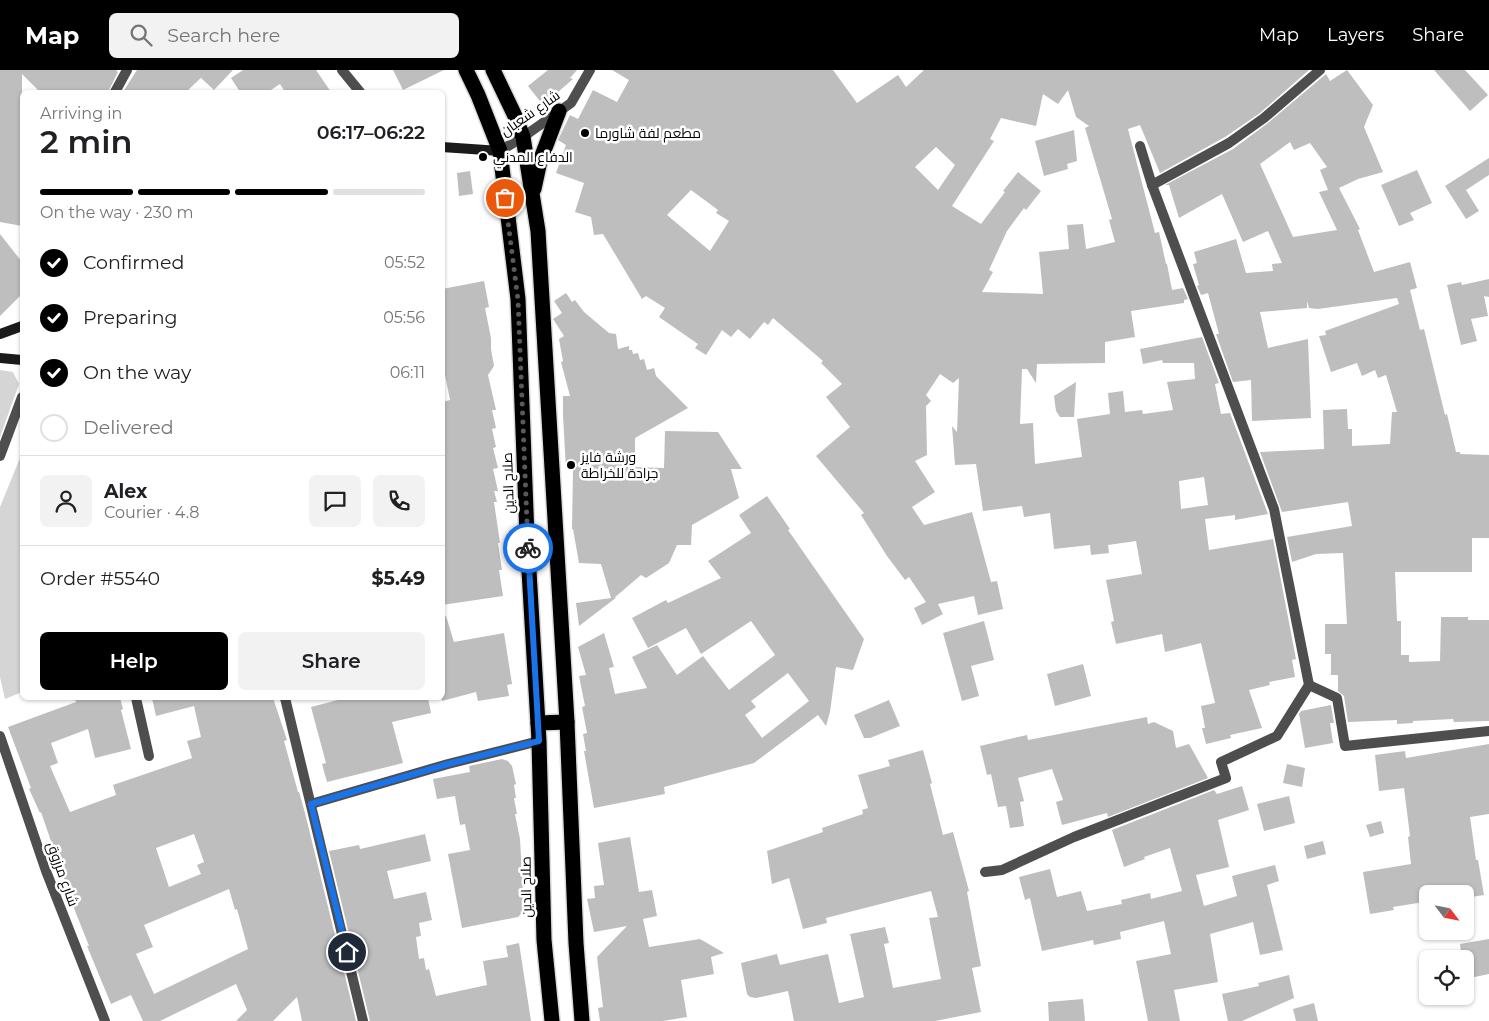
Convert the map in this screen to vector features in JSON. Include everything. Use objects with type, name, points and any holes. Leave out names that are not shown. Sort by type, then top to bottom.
[{"type":"highway","name":"صلاح الدين","points":[[466,70],[500,151],[518,300],[527,537],[539,741],[544,940],[552,1021]]},
{"type":"highway","points":[[493,70],[515,116],[522,137],[539,238],[567,722],[576,943],[582,1021]]},
{"type":"highway","points":[[533,197],[540,161],[559,111]]},
{"type":"highway","points":[[538,723],[567,722]]},
{"type":"street","points":[[116,90],[127,70]]},
{"type":"street","points":[[342,70],[358,90]]},
{"type":"street","name":"شارع شعبان","points":[[500,151],[571,103],[590,70]]},
{"type":"street","points":[[1152,185],[1229,143],[1264,118],[1320,70]]},
{"type":"street","points":[[985,872],[1002,870],[1074,836],[1226,778],[1221,762],[1277,736],[1309,685],[1274,509],[1152,185],[1140,146]]},
{"type":"street","points":[[445,147],[500,151]]},
{"type":"street","points":[[0,334],[20,327]]},
{"type":"street","points":[[0,358],[20,360]]},
{"type":"street","points":[[0,456],[20,402]]},
{"type":"street","points":[[1309,685],[1337,698],[1345,746],[1489,731]]},
{"type":"street","points":[[136,700],[149,756]]},
{"type":"street","points":[[285,700],[364,1021]]},
{"type":"street","name":"شارع مرزوق","points":[[0,736],[46,871],[105,1021]]},
{"type":"street","points":[[311,804],[448,764],[539,741]]},
{"type":"shaded area","points":[[0,370],[13,372],[19,384],[0,437]]},
{"type":"shaded area","points":[[20,458],[20,693],[5,699],[0,677],[0,507]]},
{"type":"building","points":[[0,70],[116,70],[118,72],[109,90],[38,90],[22,74],[22,90],[20,90],[20,226],[0,222]]},
{"type":"building","points":[[137,70],[233,70],[214,90],[201,78],[205,74],[188,90],[124,90]]},
{"type":"building","points":[[243,70],[316,70],[330,90],[284,90],[280,84],[271,90],[239,90],[231,78]]},
{"type":"building","points":[[393,70],[444,70],[403,90]]},
{"type":"building","points":[[548,70],[577,70],[570,78],[573,79],[543,105],[528,86]]},
{"type":"building","points":[[612,70],[833,70],[857,103],[898,75],[906,87],[924,70],[1309,70],[1260,113],[1225,137],[1160,173],[1140,125],[1128,129],[1155,233],[1159,232],[1172,290],[1183,288],[1188,299],[1184,300],[1184,303],[1131,311],[1135,337],[1105,342],[1105,363],[1037,364],[1036,383],[1027,369],[1022,369],[1020,424],[1033,423],[1035,464],[1082,457],[1077,419],[1110,414],[1108,393],[1123,391],[1125,412],[1142,410],[1143,414],[1173,410],[1167,382],[1195,379],[1194,363],[1163,363],[1162,360],[1143,364],[1140,349],[1202,337],[1219,383],[1215,384],[1221,414],[1230,413],[1268,514],[1235,520],[1235,515],[1205,519],[1209,550],[1273,539],[1296,659],[1292,660],[1295,677],[1269,682],[1270,685],[1249,690],[1262,728],[1230,735],[1231,738],[1206,744],[1202,728],[1205,728],[1201,706],[1215,703],[1201,643],[1165,652],[1162,634],[1116,644],[1111,622],[1114,621],[1106,580],[1142,574],[1136,541],[1108,545],[1109,553],[1091,555],[1090,545],[1054,549],[1050,513],[1024,517],[1022,506],[983,511],[976,464],[955,465],[952,426],[957,432],[959,378],[953,383],[940,374],[926,395],[931,401],[926,406],[927,455],[915,461],[935,492],[912,507],[924,525],[972,512],[991,582],[997,581],[1003,609],[978,615],[974,596],[938,604],[943,614],[922,625],[914,608],[926,602],[909,577],[905,580],[887,556],[861,515],[864,513],[816,456],[850,427],[826,397],[842,384],[821,363],[823,361],[773,318],[768,325],[764,322],[750,339],[738,329],[731,337],[722,330],[706,355],[695,348],[698,344],[659,317],[665,308],[646,296],[642,299],[603,234],[594,235],[591,217],[575,212],[584,183],[556,173],[566,145],[558,140],[570,115],[578,119],[593,90],[617,102],[629,80]],"holes":[[[1068,90],[1076,117],[1089,126],[1085,128],[1112,219],[1109,220],[1115,242],[1086,249],[1083,224],[1067,225],[1069,249],[1039,252],[1043,294],[982,292],[993,272],[989,270],[1007,231],[1024,208],[1026,210],[1041,191],[1018,172],[981,224],[952,206],[994,141],[990,139],[1001,118],[1036,126],[1043,94],[1058,104]],[[936,147],[955,165],[938,190],[915,167]],[[691,190],[718,210],[716,213],[729,221],[710,251],[667,215]],[[1204,477],[1208,505],[1181,509],[1179,481]]]},
{"type":"building","points":[[1347,70],[1373,105],[1364,127],[1383,172],[1358,179],[1339,188],[1360,229],[1358,230],[1374,272],[1410,262],[1417,288],[1410,290],[1420,330],[1424,329],[1456,452],[1460,452],[1460,454],[1489,455],[1489,538],[1472,538],[1472,572],[1395,572],[1397,621],[1401,621],[1401,655],[1409,655],[1409,662],[1440,661],[1441,617],[1468,617],[1468,620],[1489,620],[1489,721],[1454,722],[1453,719],[1413,721],[1413,723],[1397,724],[1397,720],[1348,722],[1344,696],[1338,691],[1338,675],[1331,675],[1331,654],[1325,654],[1325,624],[1347,624],[1343,553],[1316,554],[1292,562],[1287,537],[1352,526],[1348,502],[1282,512],[1260,452],[1324,449],[1323,410],[1347,409],[1348,429],[1352,429],[1352,446],[1390,444],[1392,412],[1397,412],[1386,375],[1378,378],[1375,370],[1362,376],[1357,363],[1331,372],[1319,336],[1326,335],[1325,331],[1399,304],[1397,298],[1318,309],[1309,308],[1307,301],[1307,308],[1260,312],[1268,348],[1308,339],[1311,418],[1252,421],[1251,380],[1233,382],[1216,334],[1219,334],[1208,293],[1201,295],[1197,286],[1199,285],[1193,264],[1197,263],[1194,252],[1236,239],[1246,273],[1273,271],[1272,264],[1282,263],[1268,231],[1243,242],[1222,194],[1179,218],[1169,185],[1165,185],[1233,149],[1268,123],[1326,74],[1330,81]],"holes":[[[1290,142],[1294,150],[1310,143],[1327,167],[1320,170],[1328,190],[1319,192],[1337,230],[1293,237],[1260,164]]]},
{"type":"building","points":[[1434,70],[1465,70],[1488,95],[1470,111]]},
{"type":"building","points":[[1074,130],[1077,161],[1067,164],[1068,169],[1044,176],[1035,141]]},
{"type":"building","points":[[1489,158],[1489,175],[1466,190],[1479,211],[1466,219],[1445,186]]},
{"type":"building","points":[[1417,170],[1432,203],[1410,213],[1414,220],[1399,226],[1381,185]]},
{"type":"building","points":[[470,171],[473,194],[459,196],[457,173]]},
{"type":"building","points":[[0,234],[20,259],[20,296],[0,316]]},
{"type":"building","points":[[1489,279],[1489,297],[1484,296],[1488,316],[1471,319],[1477,341],[1461,345],[1447,285],[1461,282],[1462,285]]},
{"type":"building","points":[[484,281],[489,307],[485,308],[494,366],[488,375],[496,410],[492,410],[496,428],[492,429],[496,447],[493,448],[498,468],[493,469],[498,491],[494,491],[497,502],[494,502],[500,543],[498,543],[502,570],[499,570],[503,596],[445,605],[445,401],[450,400],[445,375],[445,288]]},
{"type":"building","points":[[566,293],[572,302],[575,300],[584,312],[609,333],[616,334],[618,349],[629,346],[629,350],[632,350],[633,354],[638,353],[640,360],[644,359],[647,370],[654,368],[656,376],[688,408],[635,438],[635,467],[664,468],[665,431],[718,432],[742,469],[731,469],[739,498],[692,525],[691,545],[677,545],[669,563],[646,578],[641,575],[614,598],[617,597],[579,626],[576,603],[611,598],[601,564],[579,563],[572,529],[573,469],[566,469],[563,416],[563,396],[570,396],[561,362],[563,361],[559,339],[564,336],[553,319],[562,313],[554,301]]},
{"type":"building","points":[[1076,382],[1074,417],[1060,417],[1056,411],[1054,396]]},
{"type":"building","points":[[767,496],[790,529],[788,530],[864,639],[853,670],[836,667],[830,712],[826,726],[818,715],[754,763],[664,787],[665,794],[594,808],[584,751],[586,751],[583,734],[587,733],[582,707],[585,706],[579,676],[586,675],[578,647],[604,633],[614,667],[609,668],[615,694],[647,688],[632,657],[657,645],[677,675],[703,656],[729,690],[775,655],[751,621],[701,654],[686,628],[648,648],[632,618],[666,600],[668,603],[721,578],[708,561],[751,533],[739,515]],"holes":[[[788,673],[809,701],[762,738],[745,715],[756,707],[751,701]]]},
{"type":"building","points":[[445,616],[454,642],[504,633],[512,684],[507,685],[509,696],[478,701],[476,692],[442,701],[445,700]]},
{"type":"building","points":[[984,621],[994,660],[971,666],[979,696],[962,701],[943,633]]},
{"type":"building","points":[[1083,664],[1091,696],[1055,706],[1047,674]]},
{"type":"building","points":[[76,700],[121,700],[123,709],[121,710],[131,749],[95,758],[88,729],[51,743],[58,763],[50,766],[70,812],[116,795],[113,785],[192,758],[187,741],[201,737],[194,706],[156,716],[152,700],[274,700],[287,740],[284,741],[305,813],[356,1021],[302,1021],[297,997],[273,1021],[236,1021],[247,1010],[236,984],[160,1021],[143,1021],[131,995],[111,1004],[87,946],[89,946],[64,883],[41,812],[29,789],[31,788],[8,727],[76,702]],"holes":[[[194,834],[204,862],[197,865],[201,874],[169,887],[156,848]],[[229,889],[235,910],[237,909],[248,949],[154,994],[136,954],[153,947],[144,925]]]},
{"type":"building","points":[[338,700],[428,700],[431,713],[392,722],[403,763],[327,782],[322,764],[326,763],[311,707]]},
{"type":"building","points":[[889,700],[900,726],[870,738],[864,738],[854,715]]},
{"type":"building","points":[[1331,705],[1334,723],[1330,723],[1333,743],[1305,748],[1299,714],[1301,711]]},
{"type":"building","points":[[1147,717],[1148,724],[1154,722],[1173,731],[1176,748],[1189,744],[1208,778],[1108,817],[1107,813],[1062,825],[1056,802],[1063,800],[1052,769],[1018,778],[1024,801],[1020,802],[1024,826],[1010,828],[1006,806],[998,807],[991,774],[987,775],[980,746],[1027,735],[1028,740]]},
{"type":"building","points":[[1489,744],[1489,814],[1470,817],[1476,860],[1478,860],[1484,895],[1474,897],[1474,885],[1419,885],[1419,903],[1393,907],[1394,910],[1370,914],[1363,872],[1411,864],[1408,837],[1410,836],[1404,788],[1379,791],[1375,755],[1405,751],[1406,758]]},
{"type":"building","points":[[923,750],[943,835],[953,832],[969,891],[967,892],[981,966],[972,968],[981,1012],[935,1021],[794,1021],[788,991],[756,998],[750,997],[747,994],[741,963],[777,954],[780,965],[828,954],[839,1003],[864,997],[850,934],[885,927],[889,943],[884,944],[893,988],[941,979],[929,918],[938,917],[931,891],[826,918],[827,923],[803,929],[789,878],[772,884],[767,851],[823,832],[822,828],[863,814],[862,810],[868,808],[858,775],[890,766],[888,760]]},
{"type":"building","points":[[502,759],[508,761],[512,766],[516,784],[514,785],[516,798],[514,798],[517,814],[515,814],[520,839],[524,911],[518,917],[462,928],[448,854],[470,850],[465,824],[460,825],[455,796],[437,799],[433,779],[470,772],[469,766]]},
{"type":"building","points":[[1287,764],[1305,768],[1302,787],[1283,783]]},
{"type":"building","points":[[1242,786],[1249,810],[1218,820],[1229,867],[1196,875],[1204,906],[1237,896],[1232,876],[1275,865],[1279,881],[1267,885],[1283,950],[1260,955],[1253,922],[1210,934],[1218,982],[1174,990],[1180,1021],[1148,1021],[1136,961],[1171,954],[1164,921],[1120,932],[1121,939],[1094,945],[1093,940],[1042,951],[1030,898],[1025,900],[1019,877],[1050,869],[1057,897],[1081,891],[1087,911],[1122,904],[1121,900],[1150,893],[1151,899],[1182,891],[1170,848],[1144,857],[1145,859],[1124,867],[1112,830],[1214,790],[1217,794]]},
{"type":"building","points":[[1289,796],[1295,823],[1264,831],[1257,804]]},
{"type":"building","points":[[1381,821],[1384,833],[1370,837],[1366,825]]},
{"type":"building","points":[[425,834],[431,861],[387,871],[394,899],[426,892],[432,920],[419,923],[421,936],[416,937],[419,959],[424,958],[426,970],[429,969],[436,996],[487,985],[483,961],[508,957],[506,946],[519,943],[531,1021],[370,1021],[329,851],[359,845],[360,849]]},
{"type":"building","points":[[630,837],[639,892],[652,890],[657,916],[643,919],[649,947],[700,939],[724,953],[711,957],[714,974],[681,980],[687,1017],[663,1021],[600,1021],[598,1008],[603,1007],[597,957],[627,926],[594,932],[587,899],[595,898],[594,886],[604,885],[598,843]]},
{"type":"building","points":[[1323,841],[1326,854],[1307,859],[1304,846]]},
{"type":"building","points":[[1489,939],[1489,974],[1474,977],[1474,950],[1461,950],[1460,944]]},
{"type":"building","points":[[1289,975],[1294,998],[1242,1021],[1228,1021],[1222,994],[1259,986],[1258,983]]},
{"type":"building","points":[[1083,999],[1085,1021],[1049,1021],[1048,1002]]},
{"type":"building","points":[[1314,1003],[1318,1021],[1296,1021],[1293,1009]]},
{"type":"way so far","points":[[505,198],[518,300],[528,548]]},
{"type":"place","name":"مطعم لفة شاورما","points":[[585,133]]},
{"type":"place","name":"الدفاع المدني","points":[[483,157]]},
{"type":"place","name":"ورشة فايز جرادة للخراطة","points":[[571,465]]},
{"type":"route","points":[[347,952],[311,804],[448,764],[539,741],[528,548]]}]
